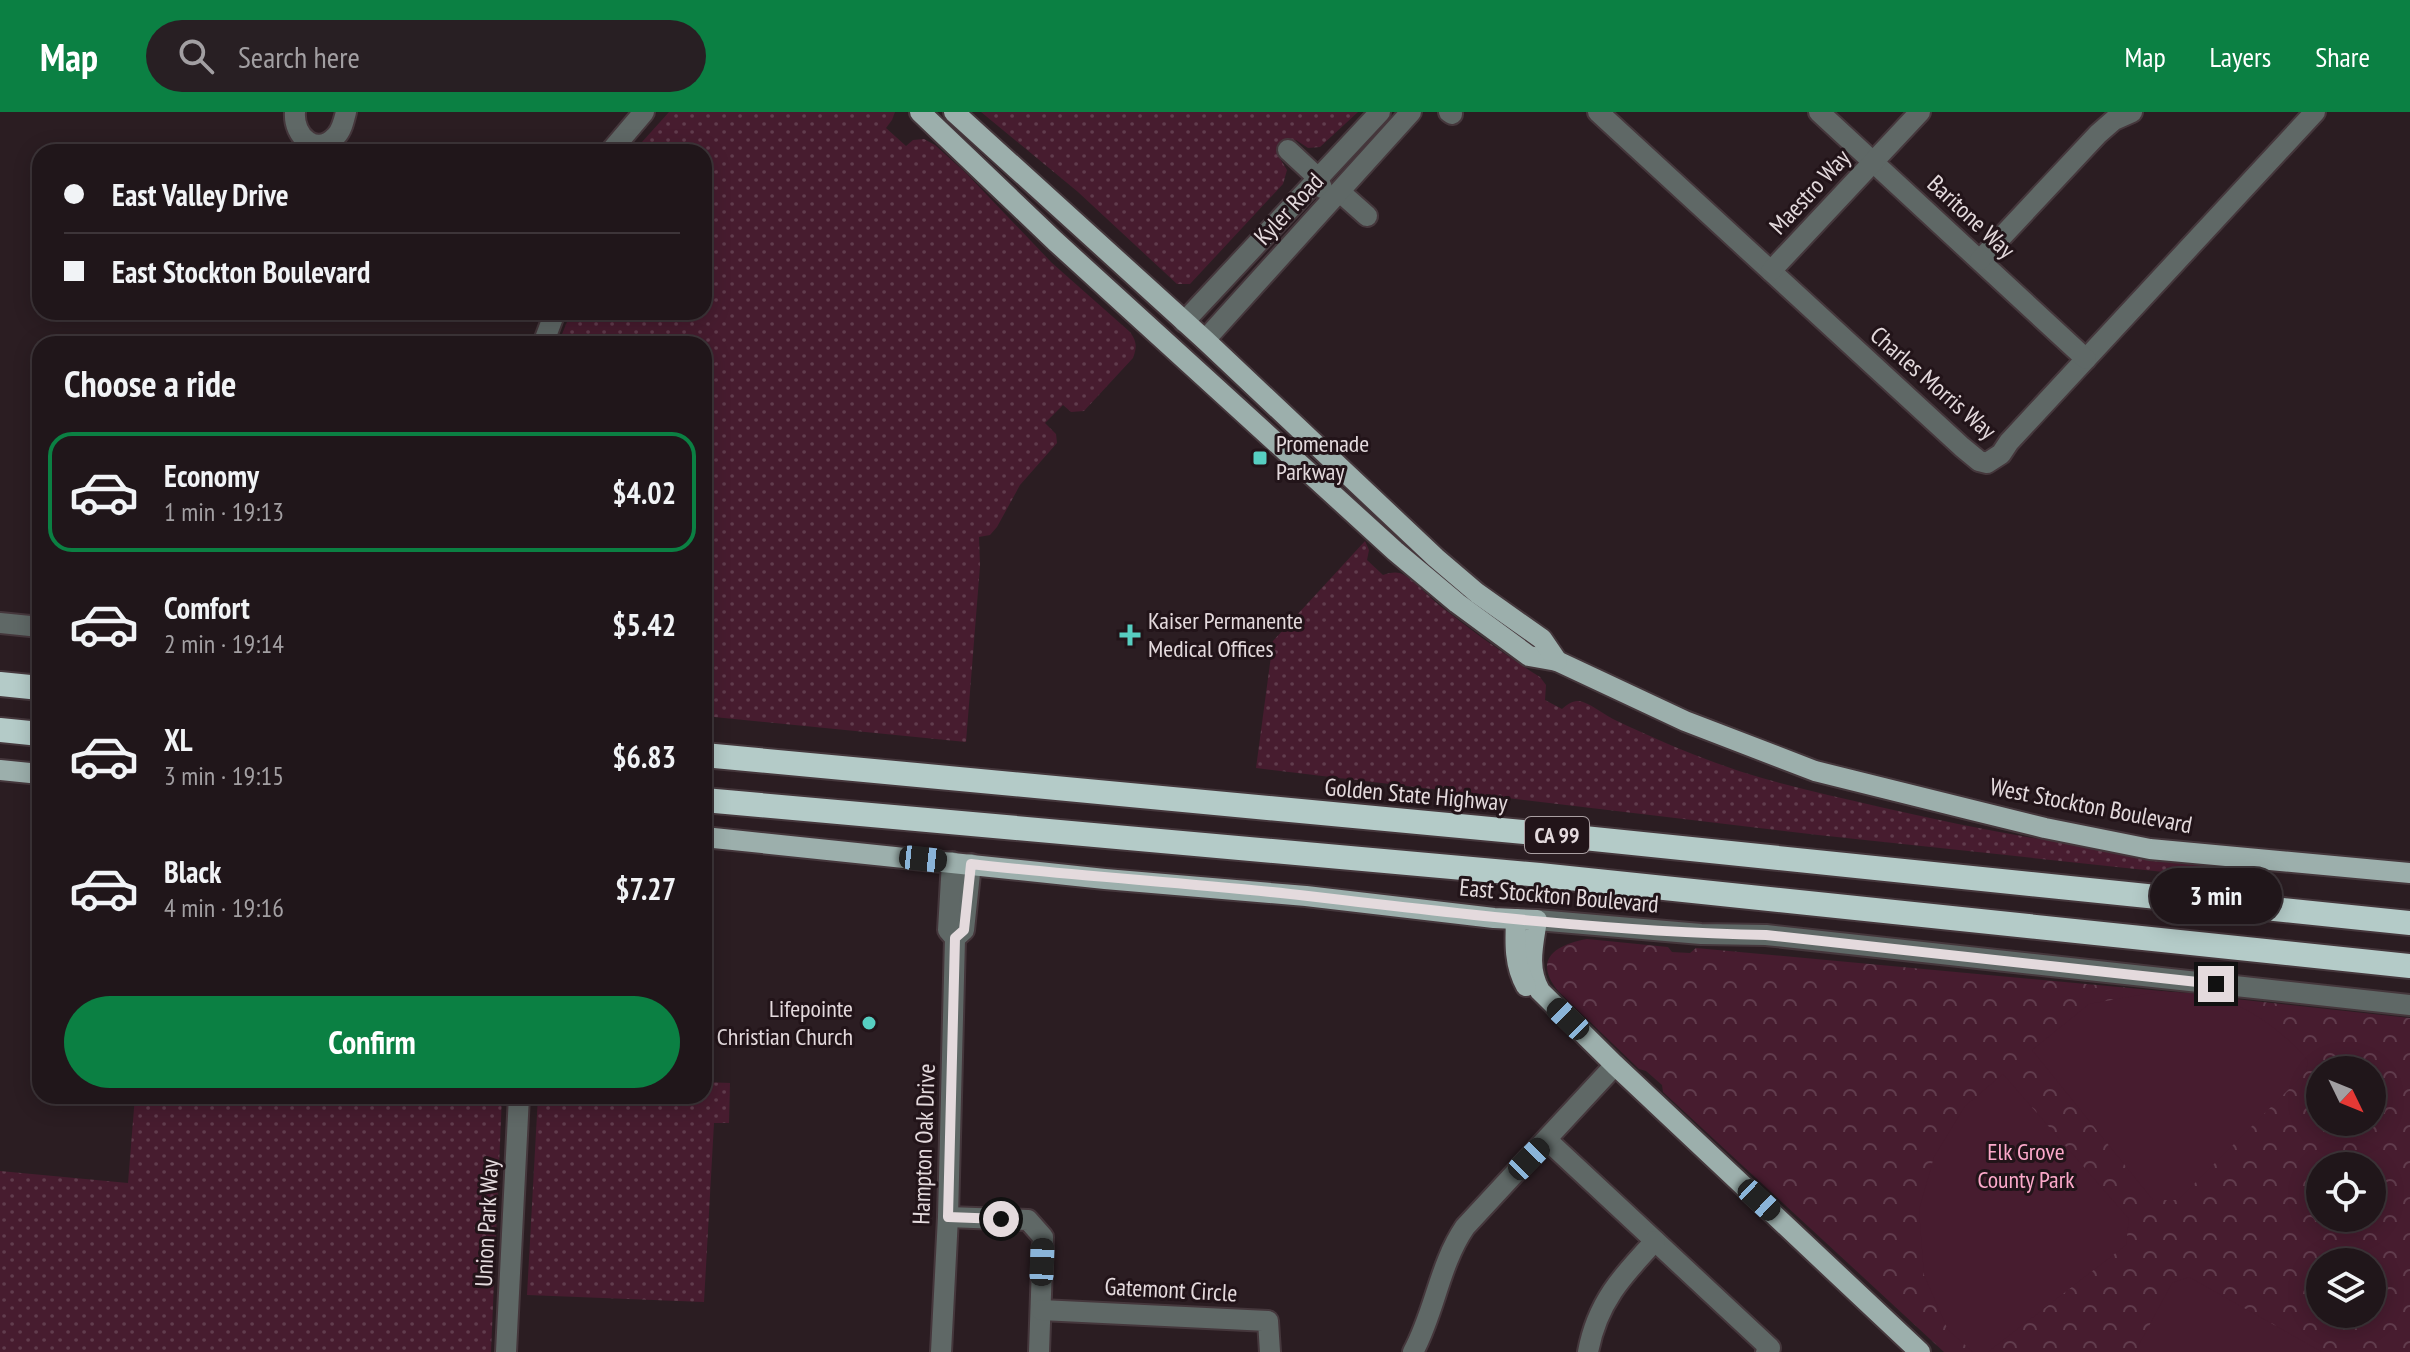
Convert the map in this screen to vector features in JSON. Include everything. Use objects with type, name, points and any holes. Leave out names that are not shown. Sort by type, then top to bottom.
[{"type":"highway","points":[[0,684],[32,687]]},
{"type":"highway","points":[[0,730],[32,733]]},
{"type":"highway","name":"Golden State Highway","points":[[712,756],[1561,835],[2410,923]]},
{"type":"highway","name":"CA 99","points":[[712,801],[1571,878],[2410,966]]},
{"type":"main road","points":[[920,112],[1055,241],[1395,551],[1457,603],[1529,656],[1557,661]]},
{"type":"main road","points":[[930,112],[1000,174],[1023,185],[1035,185]]},
{"type":"main road","points":[[954,112],[1477,593],[1542,639],[1557,661]]},
{"type":"main road","points":[[1323,486],[1334,485],[1388,529],[1406,529]]},
{"type":"main road","points":[[1395,551],[1404,548],[1439,577],[1466,594],[1477,593]]},
{"type":"main road","name":"West Stockton Boulevard","points":[[1557,661],[1685,721],[1815,771],[2045,828],[2150,849],[2410,873]]},
{"type":"main road","points":[[0,770],[32,773]]},
{"type":"main road","name":"East Stockton Boulevard","points":[[712,838],[1527,920]]},
{"type":"main road","points":[[1527,920],[1533,978],[1550,1002],[1920,1352]]},
{"type":"street","points":[[295,112],[294,123],[299,134],[309,142],[321,144],[334,139],[346,112]]},
{"type":"street","points":[[617,144],[644,112]]},
{"type":"street","name":"Kyler Road","points":[[1184,322],[1380,112]]},
{"type":"street","name":"Kyler Road","points":[[1205,340],[1411,112]]},
{"type":"street","name":"Charles Morris Way","points":[[1598,112],[1962,447],[1979,461],[1987,463],[2001,454],[2315,112]]},
{"type":"street","name":"Baritone Way","points":[[1819,112],[2086,359]]},
{"type":"street","name":"Maestro Way","points":[[1771,271],[1920,112]]},
{"type":"street","points":[[1980,260],[2098,134],[2114,120],[2132,112]]},
{"type":"street","points":[[1251,289],[1268,254],[1320,196],[1322,185],[1317,177],[1288,150]]},
{"type":"street","points":[[1340,192],[1367,216]]},
{"type":"street","points":[[0,623],[32,626]]},
{"type":"street","name":"Hampton Oak Drive","points":[[941,1352],[948,1217],[955,938],[964,930],[961,863]]},
{"type":"street","name":"East Stockton Boulevard","points":[[1527,920],[1701,934],[1766,935],[2410,1005]]},
{"type":"street","points":[[1413,1352],[1427,1325],[1445,1266],[1457,1239],[1474,1216],[1615,1065]]},
{"type":"street","name":"Union Park Way","points":[[506,1352],[519,1104]]},
{"type":"street","points":[[1547,1140],[1770,1348],[1766,1352]]},
{"type":"street","points":[[948,1217],[1028,1220],[1043,1237],[1039,1352]]},
{"type":"street","points":[[1588,1352],[1597,1319],[1611,1291],[1655,1241]]},
{"type":"street","name":"Gatemont Circle","points":[[1041,1310],[1268,1321],[1270,1352]]},
{"type":"green space","points":[[669,112],[895,112],[886,128],[906,146],[913,140],[924,139],[935,145],[1052,263],[1130,332],[1134,339],[1136,348],[1133,358],[1084,411],[1071,412],[1063,405],[1045,423],[1056,434],[1057,443],[1020,485],[997,527],[990,535],[979,537],[980,566],[966,742],[712,717],[712,336],[561,336],[568,320],[712,320],[712,144],[640,144]]},
{"type":"green space","points":[[981,112],[1358,112],[1320,147],[1308,148],[1296,140],[1279,157],[1287,170],[1283,184],[1190,284],[1177,284],[1078,192]]},
{"type":"green space","points":[[1365,541],[1369,550],[1367,560],[1383,575],[1398,573],[1410,579],[1464,624],[1540,677],[1546,685],[1545,700],[1562,709],[1574,702],[1583,702],[1615,720],[1692,754],[1791,786],[2007,833],[2221,865],[2220,878],[1818,835],[1256,768],[1273,641]]},
{"type":"green space","name":"Elk Grove County Park","points":[[1587,939],[1668,947],[1672,952],[1690,953],[1696,948],[2162,991],[2410,1018],[2410,1352],[1944,1352],[1558,991],[1547,971],[1547,963],[1565,945]]},
{"type":"green space","points":[[2162,991],[2211,996],[2242,1008],[2279,1032],[2306,1058],[2306,1072],[2178,1200],[2153,1200],[2032,1050],[2089,1004]]},
{"type":"green space","points":[[2003,1074],[2129,1219],[2126,1245],[1988,1352],[1973,1352],[1948,1330],[1924,1275],[1919,1210],[1934,1157],[1965,1106]]},
{"type":"green space","points":[[712,1082],[730,1083],[729,1123],[714,1123],[704,1302],[527,1295],[538,1104],[712,1104]]},
{"type":"green space","points":[[134,1104],[502,1104],[491,1352],[0,1352],[0,1171],[128,1183]]},
{"type":"green space","points":[[2189,1277],[2322,1352],[2135,1352],[2172,1283]]},
{"type":"place","name":"Promenade Parkway","points":[[1260,458]]},
{"type":"place","name":"Kaiser Permanente Medical Offices","points":[[1130,635]]},
{"type":"place","name":"Lifepointe Christian Church","points":[[869,1023]]},
{"type":"route","points":[[1001,1219],[948,1217],[955,938],[964,930],[971,864],[1306,896],[1494,918],[1701,934],[1766,935],[2216,984]]}]
